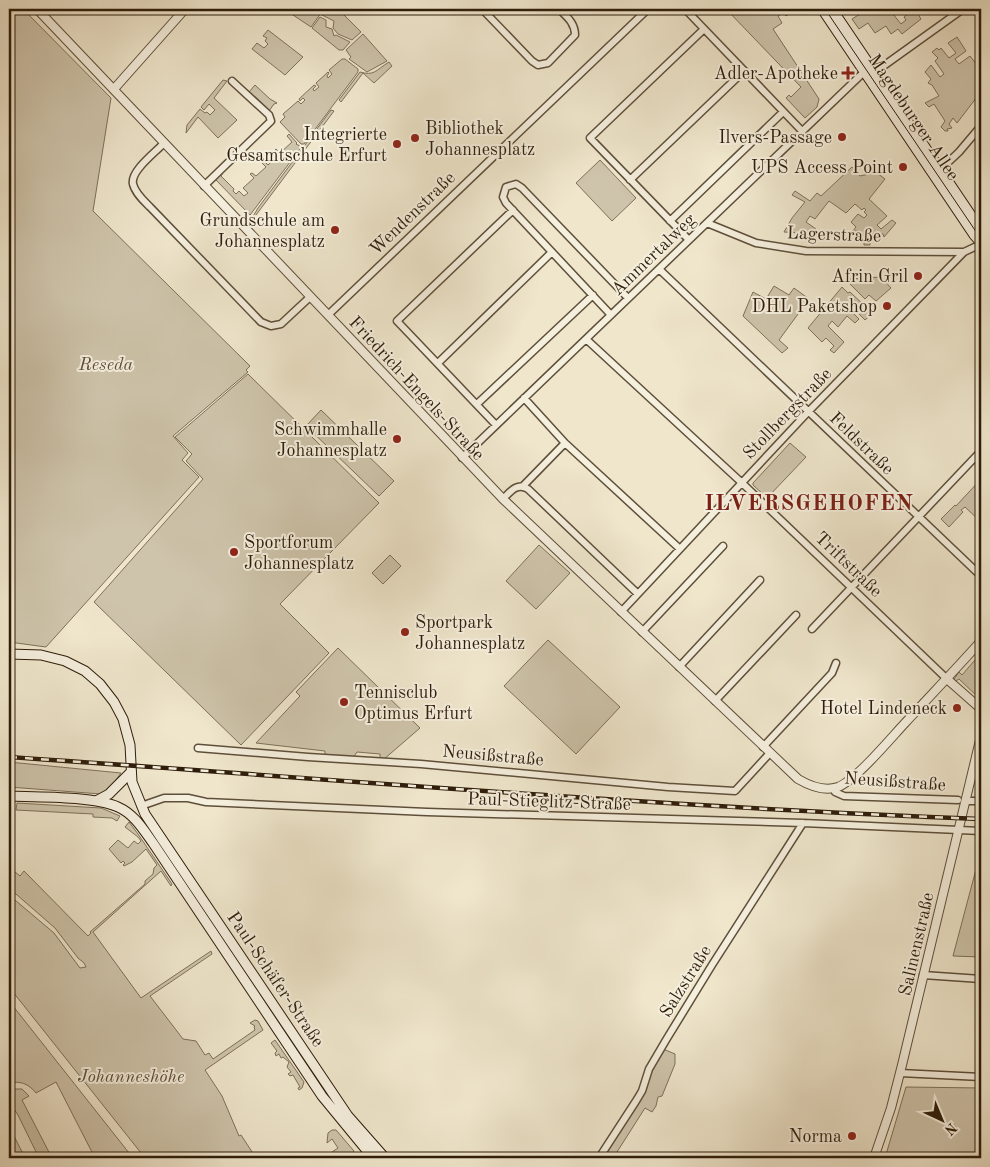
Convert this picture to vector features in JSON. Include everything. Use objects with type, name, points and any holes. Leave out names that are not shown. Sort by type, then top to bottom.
[{"type":"main road","name":"Magdeburger Allee","points":[[822,9],[981,244]]},
{"type":"main road","name":"Magdeburger Allee","points":[[832,9],[981,230]]},
{"type":"main road","name":"Paul-Schäfer-Straße","points":[[9,654],[41,655],[65,661],[85,671],[100,684],[114,702],[130,745],[132,782],[141,806],[348,1116],[384,1158]]},
{"type":"main road","points":[[96,801],[116,788],[131,772]]},
{"type":"main road","name":"Paul-Schäfer-Straße","points":[[9,796],[96,801],[117,806],[137,821],[153,842],[322,1096],[373,1158]]},
{"type":"street","name":"Friedrich-Engels-Straße","points":[[36,9],[503,499],[798,779],[818,788],[834,788]]},
{"type":"street","points":[[114,90],[185,9]]},
{"type":"street","points":[[482,9],[532,62],[538,65],[548,62],[575,35],[575,28],[572,22],[559,9]]},
{"type":"street","name":"Wendenstraße","points":[[328,315],[648,9]]},
{"type":"street","points":[[685,9],[802,131]]},
{"type":"street","points":[[875,72],[962,9]]},
{"type":"street","points":[[689,240],[590,138],[704,29]]},
{"type":"street","points":[[630,180],[744,71]]},
{"type":"street","name":"Ammertalweg","points":[[462,458],[864,72]]},
{"type":"street","points":[[204,186],[271,121],[269,115],[232,81]]},
{"type":"street","points":[[670,221],[783,112]]},
{"type":"street","points":[[941,169],[959,152],[981,126]]},
{"type":"street","points":[[164,144],[138,169],[133,177],[136,192],[150,208],[261,322],[271,326],[281,324],[310,297]]},
{"type":"street","points":[[611,315],[504,200],[503,193],[506,187],[516,184],[522,188],[628,298]]},
{"type":"street","points":[[496,425],[397,321],[513,210]]},
{"type":"street","name":"Lagerstraße","points":[[707,223],[756,243],[806,251],[964,252]]},
{"type":"street","name":"Stollbergstraße","points":[[621,612],[741,482],[964,252],[981,244]]},
{"type":"street","points":[[438,363],[552,252]]},
{"type":"street","name":"Feldstraße","points":[[659,269],[981,576]]},
{"type":"street","points":[[477,404],[593,295]]},
{"type":"street","name":"Triftstraße","points":[[586,338],[981,709]]},
{"type":"street","points":[[524,398],[566,443],[680,550]]},
{"type":"street","points":[[503,499],[514,488],[523,486],[566,443]]},
{"type":"street","points":[[812,629],[981,451]]},
{"type":"street","points":[[523,486],[638,594]]},
{"type":"street","points":[[642,632],[723,546]]},
{"type":"street","points":[[679,667],[760,580]]},
{"type":"street","points":[[715,701],[796,615]]},
{"type":"street","points":[[834,788],[846,783],[855,776],[981,641]]},
{"type":"street","points":[[763,747],[832,673],[836,664]]},
{"type":"street","name":"Salinenstraße","points":[[874,1158],[891,1108],[900,1073],[958,830],[962,800],[981,736]]},
{"type":"street","name":"Neusißstraße","points":[[198,748],[421,764],[668,787],[735,791],[770,753]]},
{"type":"street","name":"Neusißstraße","points":[[834,788],[835,792],[844,796],[981,801]]},
{"type":"street","name":"Paul-Stieglitz-Straße","points":[[141,806],[164,798],[188,798],[206,802],[417,812],[981,831]]},
{"type":"street","name":"Salzstraße","points":[[599,1158],[642,1091],[648,1069],[712,965],[803,824]]},
{"type":"street","points":[[923,975],[981,979]]},
{"type":"street","points":[[900,1073],[981,1077]]},
{"type":"green space","name":"Reseda","points":[[9,9],[23,9],[111,98],[93,211],[250,366],[246,370],[248,372],[173,436],[188,453],[182,460],[199,477],[46,647],[9,642]]},
{"type":"green space","points":[[284,9],[324,9],[311,27]]},
{"type":"green space","points":[[327,9],[340,11],[361,32],[352,40],[338,34],[333,28],[334,21],[322,15]]},
{"type":"green space","points":[[726,9],[794,10],[786,16],[784,12],[778,16],[782,23],[773,29],[819,99],[817,107],[805,118],[786,98],[789,95],[791,97],[801,87]]},
{"type":"green space","points":[[868,9],[889,9],[901,24],[906,20],[904,17],[914,9],[924,9],[918,14],[921,19],[902,34],[898,29],[891,34],[886,26],[875,33],[868,23],[859,29],[852,19]]},
{"type":"green space","points":[[320,17],[326,20],[326,27],[332,29],[334,36],[336,35],[350,42],[343,50],[339,50],[312,28]]},
{"type":"green space","points":[[268,30],[303,57],[285,75],[252,49],[257,43],[264,48],[268,44],[265,41],[267,38],[263,36]]},
{"type":"green space","points":[[363,34],[387,61],[367,72],[349,59],[351,57],[346,50]]},
{"type":"green space","points":[[957,37],[966,51],[955,59],[959,64],[970,56],[977,65],[981,61],[981,68],[976,72],[981,76],[981,83],[978,87],[981,90],[957,123],[953,118],[949,124],[952,128],[945,131],[941,127],[945,121],[934,104],[929,107],[925,103],[939,96],[932,85],[928,83],[931,79],[925,72],[931,65],[940,77],[944,74],[935,61],[938,58],[932,52],[937,48],[939,50],[941,48],[949,58],[956,53],[948,43]]},
{"type":"green space","points":[[342,59],[345,59],[358,69],[358,72],[304,144],[301,144],[280,122],[285,117],[283,114],[298,101],[301,104],[305,100],[303,98],[300,101],[299,99],[314,85],[316,86],[313,89],[314,91],[319,87],[316,83],[328,72],[328,78],[332,74],[329,70]]},
{"type":"green space","points":[[389,62],[392,66],[374,83],[363,73],[341,102],[339,100],[360,72],[372,73]]},
{"type":"green space","points":[[223,80],[227,81],[214,98],[237,120],[218,138],[198,117],[186,133],[187,125],[200,109],[210,115],[215,110],[209,104],[204,110],[201,107]]},
{"type":"green space","points":[[255,85],[277,103],[269,111],[249,92]]},
{"type":"green space","points":[[331,110],[334,111],[254,217],[256,219],[254,220],[252,218],[258,208]]},
{"type":"green space","points":[[289,134],[296,144],[300,146],[300,149],[250,215],[215,179],[224,171],[221,176],[234,189],[233,191],[236,194],[239,191],[244,196],[248,193],[243,188],[254,178],[250,174],[252,173],[256,176],[266,167],[262,163],[264,161],[268,165],[278,155],[274,151],[276,149],[280,153],[292,142],[287,136]]},
{"type":"green space","points":[[600,160],[636,198],[612,221],[576,183]]},
{"type":"green space","points":[[852,167],[860,176],[869,174],[873,170],[885,179],[869,199],[887,216],[877,225],[881,229],[892,220],[896,223],[884,237],[883,234],[870,234],[870,245],[864,245],[864,234],[855,234],[858,231],[853,231],[856,227],[851,222],[858,214],[864,218],[867,215],[864,212],[866,210],[864,208],[862,210],[855,204],[846,213],[829,201],[815,219],[810,216],[806,222],[816,229],[815,234],[784,232],[805,202],[792,195],[795,191],[810,201],[817,193],[821,196]]},
{"type":"green space","points":[[881,277],[891,288],[876,301],[869,295],[865,299],[847,281],[849,279]]},
{"type":"green space","points":[[774,286],[789,295],[794,288],[809,299],[779,340],[788,348],[782,353],[743,316],[753,292],[766,299]]},
{"type":"green space","points":[[842,287],[868,309],[872,305],[876,310],[865,320],[854,309],[851,311],[859,319],[855,323],[847,316],[838,327],[832,321],[828,326],[844,342],[834,353],[830,350],[834,346],[826,338],[822,342],[808,328]]},
{"type":"green space","name":"Sportforum Johannesplatz","points":[[248,374],[379,503],[280,604],[329,653],[241,745],[94,602],[203,479],[186,461],[192,454],[175,437]]},
{"type":"green space","points":[[321,410],[394,481],[379,496],[306,426]]},
{"type":"green space","points":[[790,443],[806,457],[767,498],[753,483]]},
{"type":"green space","points":[[981,479],[981,484],[978,488],[981,490],[981,522],[965,507],[961,510],[963,512],[949,527],[941,519]]},
{"type":"green space","points":[[539,545],[570,573],[536,609],[506,581]]},
{"type":"green space","points":[[390,555],[401,566],[383,584],[372,573]]},
{"type":"green space","points":[[548,640],[620,707],[576,754],[504,686]]},
{"type":"green space","name":"Tennisclub Optimus Erfurt","points":[[338,648],[420,728],[383,760],[380,760],[380,754],[357,752],[353,758],[325,755],[325,751],[256,743],[300,696],[296,692]]},
{"type":"green space","points":[[981,653],[980,703],[975,700],[978,697],[959,679],[956,681],[954,679],[959,672],[962,675]]},
{"type":"green space","points":[[9,762],[121,773],[110,788],[101,794],[9,787]]},
{"type":"green space","points":[[17,803],[101,808],[120,816],[117,821],[112,818],[93,817],[93,814],[16,810]]},
{"type":"green space","name":"Johanneshöhe","points":[[129,822],[172,884],[171,886],[161,871],[93,932],[141,998],[211,951],[212,954],[150,996],[183,1039],[196,1041],[205,1055],[209,1053],[213,1059],[255,1030],[255,1026],[250,1023],[255,1020],[258,1021],[263,1030],[205,1070],[222,1096],[239,1136],[241,1135],[256,1158],[145,1158],[9,987],[9,895],[54,933],[80,968],[86,967],[55,928],[9,888],[9,867],[20,876],[24,871],[88,936],[90,932],[145,884],[145,881],[153,874],[154,868],[157,865],[146,849],[132,862],[124,866],[125,863],[123,861],[121,863],[109,849],[118,840],[128,848],[134,841],[138,844],[141,841],[125,827]]},
{"type":"green space","points":[[979,858],[981,858],[981,957],[953,956]]},
{"type":"green space","points":[[9,1001],[133,1158],[95,1158],[56,1082],[36,1093],[24,1084],[17,1082],[9,1083]]},
{"type":"green space","points":[[275,1040],[304,1082],[299,1090],[298,1088],[300,1087],[293,1075],[290,1076],[288,1074],[291,1072],[287,1067],[289,1062],[283,1057],[281,1058],[279,1054],[276,1056],[275,1053],[277,1051],[271,1043]]},
{"type":"green space","points":[[663,1049],[675,1054],[675,1064],[662,1096],[658,1097],[656,1106],[652,1112],[645,1108],[617,1152],[631,1158],[603,1158],[647,1088],[652,1067]]},
{"type":"green space","points":[[906,1087],[981,1088],[981,1158],[885,1158]]},
{"type":"green space","points":[[22,1089],[29,1096],[22,1100],[52,1158],[39,1158],[18,1115],[9,1102],[9,1090]]},
{"type":"green space","points":[[9,1126],[25,1158],[9,1158]]},
{"type":"green space","points":[[336,1130],[354,1151],[349,1158],[342,1156],[332,1158],[334,1155],[332,1152],[338,1148],[332,1139],[327,1143],[328,1133]]},
{"type":"tram line","points":[[825,9],[981,239]]},
{"type":"railway","points":[[9,757],[616,800],[981,819]]},
{"type":"place","name":"Adler-Apotheke","points":[[848,73]]},
{"type":"place","name":"Ilvers-Passage","points":[[842,137]]},
{"type":"place","name":"Bibliothek Johannesplatz","points":[[415,138]]},
{"type":"place","name":"Integrierte Gesamtschule Erfurt","points":[[397,144]]},
{"type":"place","name":"UPS Access Point","points":[[903,167]]},
{"type":"place","name":"Grundschule am Johannesplatz","points":[[335,230]]},
{"type":"place","name":"Afrin Gril","points":[[918,276]]},
{"type":"place","name":"DHL Paketshop","points":[[887,306]]},
{"type":"place","name":"Schwimmhalle Johannesplatz","points":[[397,439]]},
{"type":"place","name":"Sportforum Johannesplatz","points":[[234,552]]},
{"type":"place","name":"Sportpark Johannesplatz","points":[[405,632]]},
{"type":"place","name":"Tennisclub Optimus Erfurt","points":[[344,702]]},
{"type":"place","name":"Hotel Lindeneck","points":[[957,708]]},
{"type":"place","name":"Norma","points":[[852,1136]]},
{"type":"district","name":"ILVERSGEHOFEN","points":[[809,502]]}]
